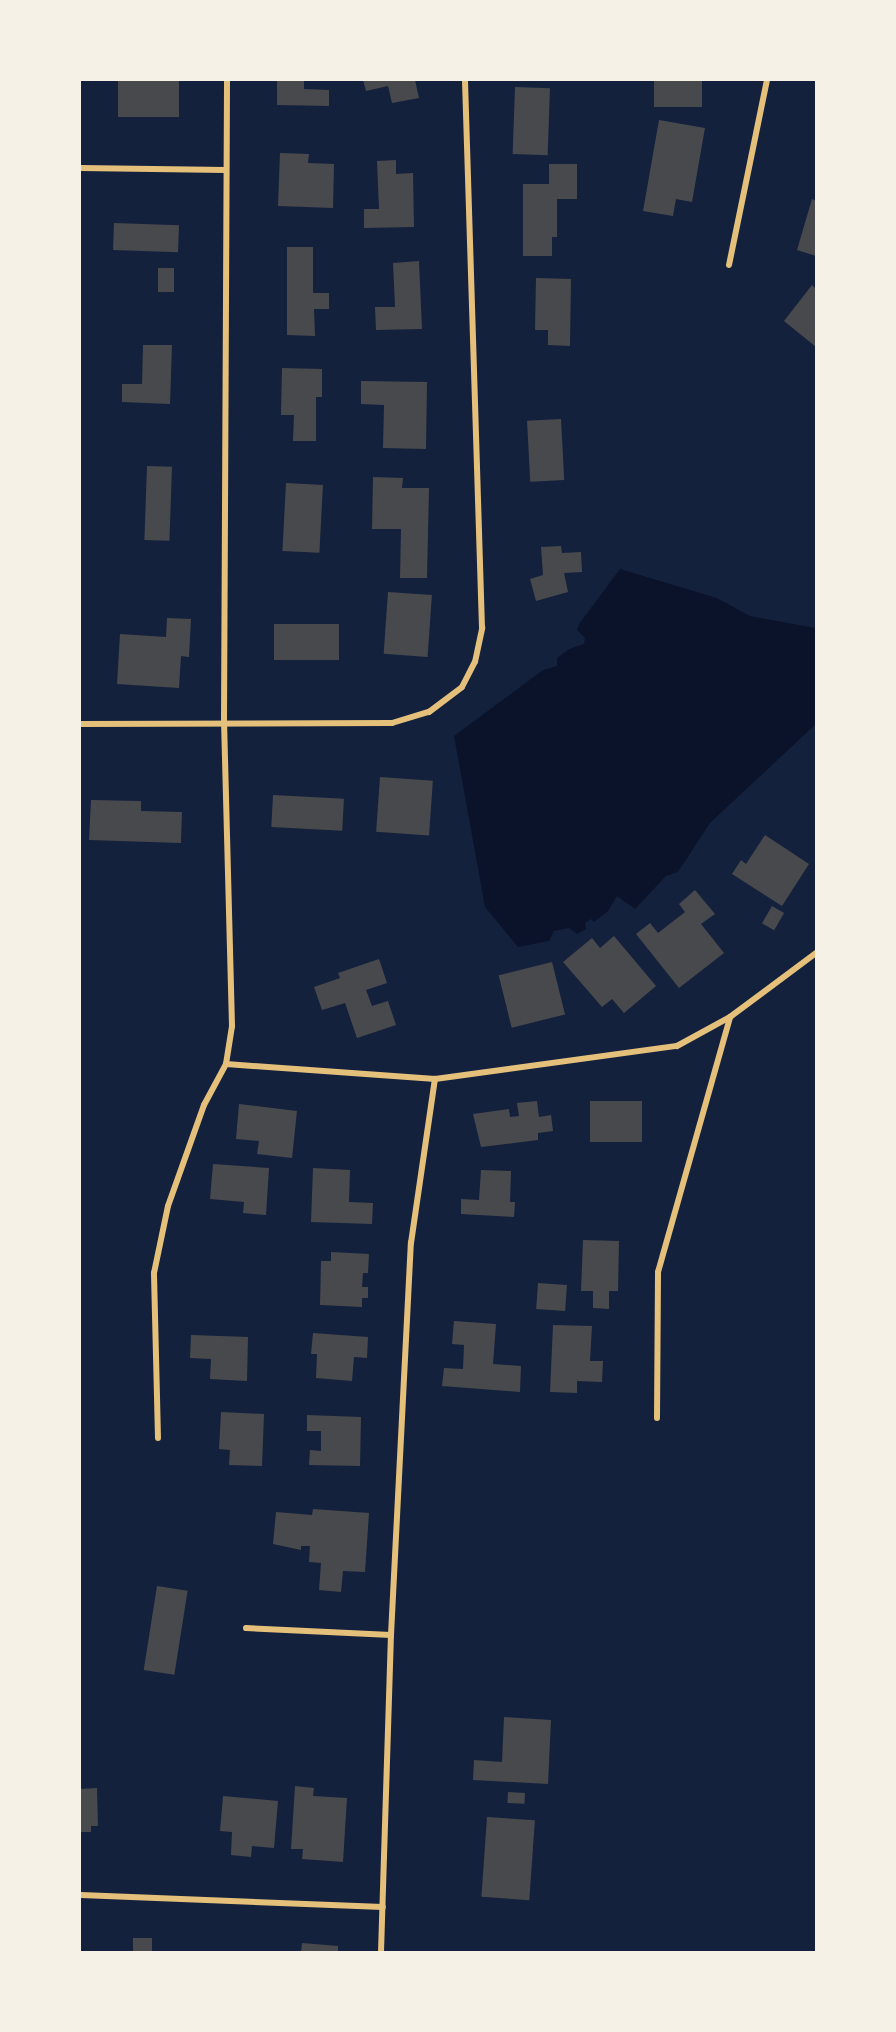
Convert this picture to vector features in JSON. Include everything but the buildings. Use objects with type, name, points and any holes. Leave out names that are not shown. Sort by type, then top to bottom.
[{"type":"street","points":[[158,1438],[154,1273],[168,1206],[204,1105],[226,1064],[232,1026],[224,722],[227,80]]},
{"type":"street","points":[[80,724],[392,723],[413,720],[452,696],[462,687],[475,662],[482,628],[465,80]]},
{"type":"street","points":[[729,265],[767,80]]},
{"type":"street","points":[[80,168],[226,170]]},
{"type":"street","points":[[226,1064],[435,1079],[677,1046],[730,1017],[816,953]]},
{"type":"street","points":[[657,1418],[658,1272],[730,1017]]},
{"type":"street","points":[[381,1953],[391,1635],[411,1244],[435,1079]]},
{"type":"street","points":[[246,1628],[391,1635]]},
{"type":"street","points":[[81,1895],[383,1907]]},
{"type":"water","points":[[620,569],[717,598],[750,616],[816,628],[816,724],[710,823],[678,872],[666,876],[635,909],[617,896],[608,911],[594,922],[591,919],[585,923],[586,929],[577,934],[569,928],[554,931],[549,941],[518,947],[485,907],[454,736],[543,670],[557,666],[557,658],[569,649],[584,644],[585,638],[577,630],[579,624]]}]
